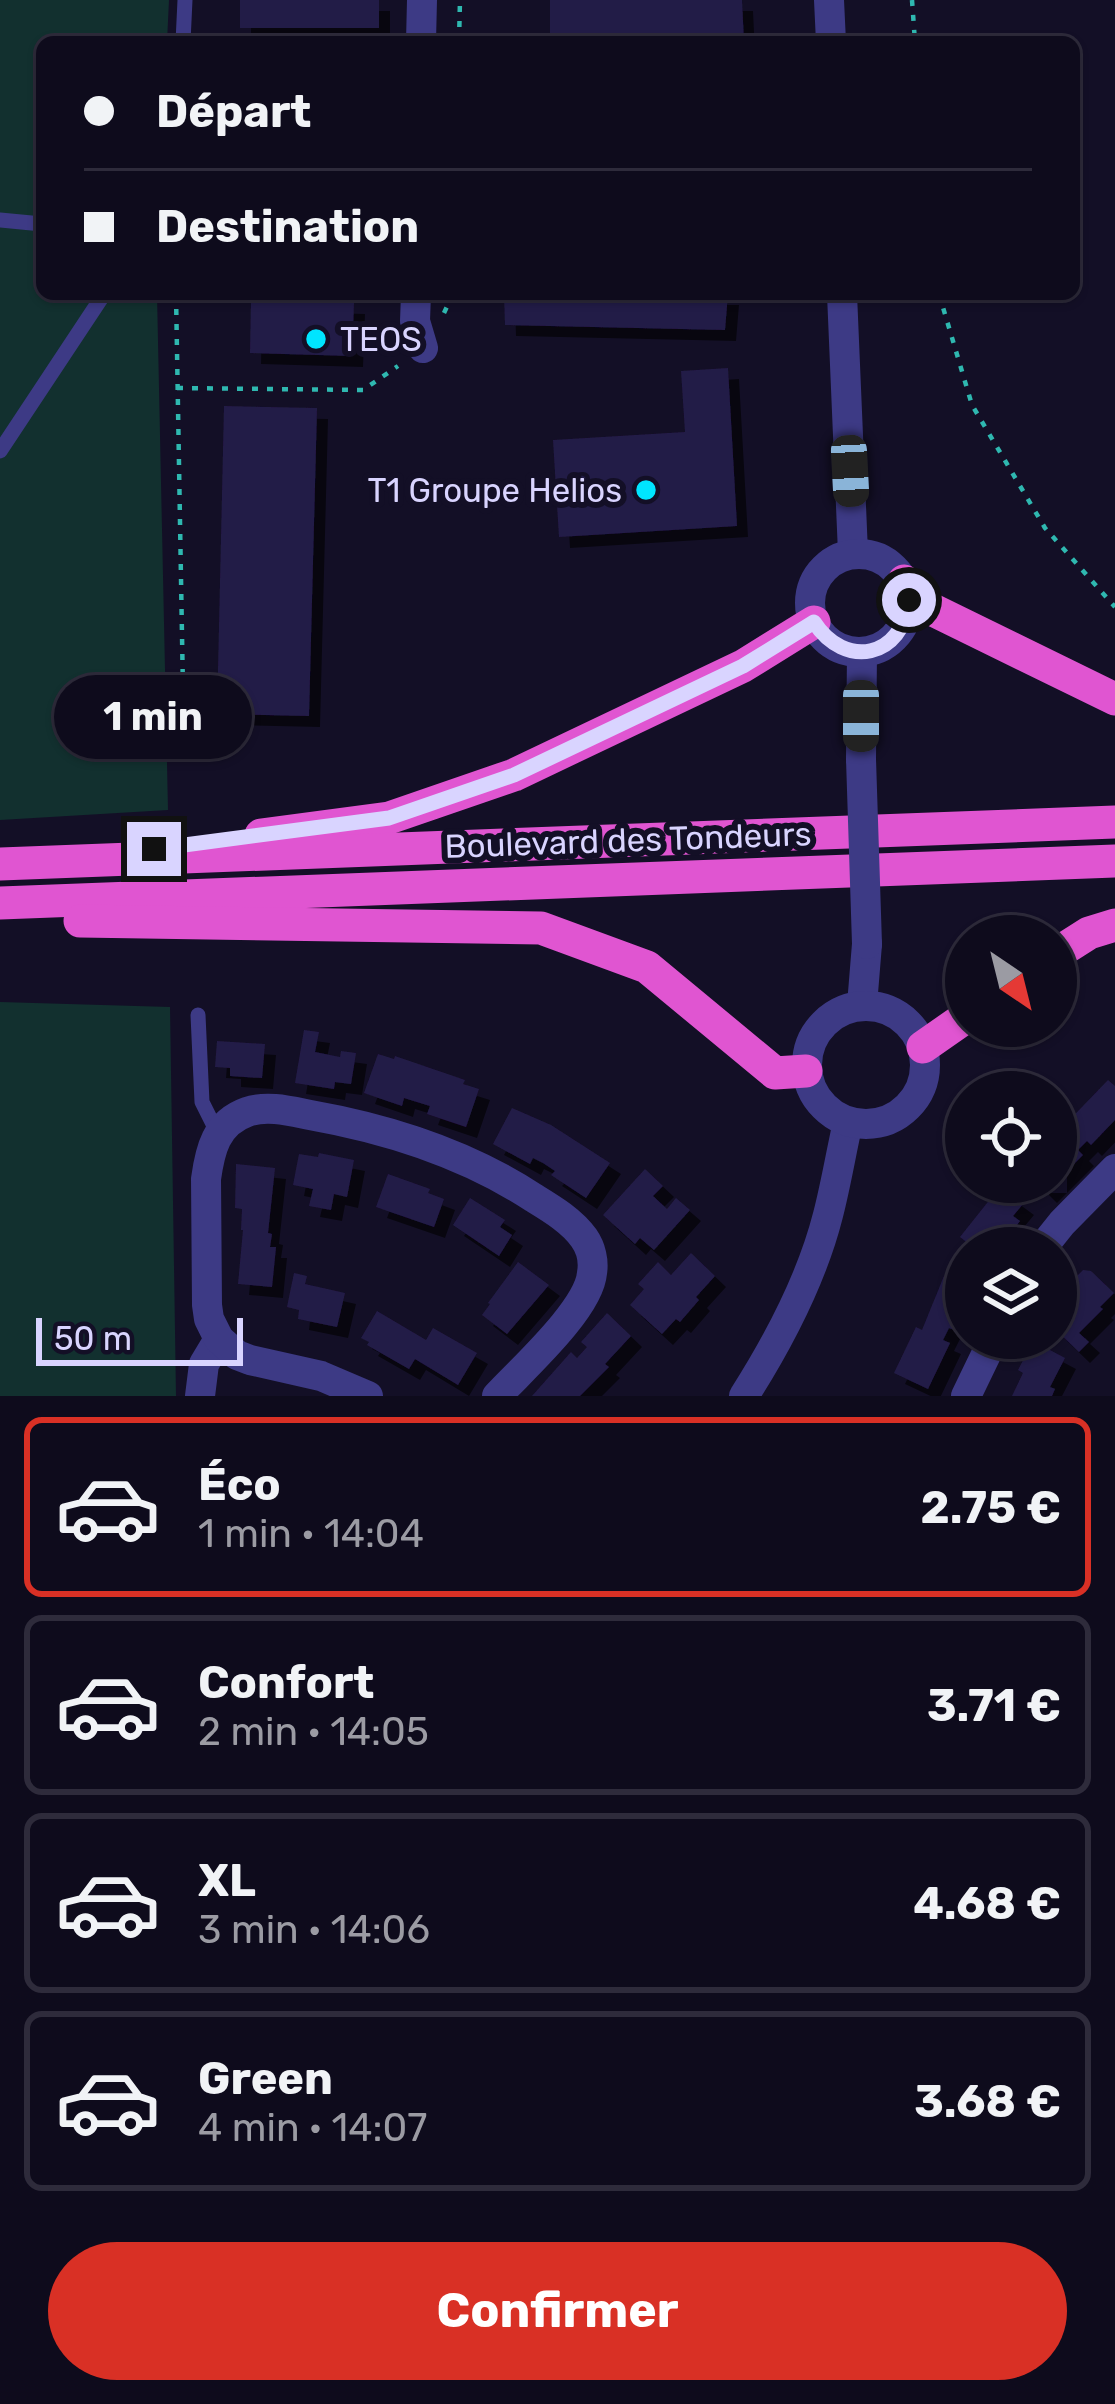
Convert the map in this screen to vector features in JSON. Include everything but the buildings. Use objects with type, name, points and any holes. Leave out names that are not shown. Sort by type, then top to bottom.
[{"type":"highway","points":[[904,581],[929,608],[1115,699]]},
{"type":"highway","points":[[60,862],[389,818],[514,775],[743,666],[814,622]]},
{"type":"highway","name":"Boulevard des Tondeurs","points":[[0,864],[1115,822]]},
{"type":"highway","name":"Boulevard des Tondeurs","points":[[0,903],[1115,861]]},
{"type":"highway","points":[[0,920],[541,928],[647,967],[776,1073],[806,1071]]},
{"type":"highway","points":[[1077,941],[1115,925]]},
{"type":"highway","points":[[923,1047],[945,1032]]},
{"type":"street","points":[[421,36],[422,0]]},
{"type":"street","points":[[829,0],[831,36]]},
{"type":"street","points":[[416,300],[422,348]]},
{"type":"street","points":[[842,300],[853,554]]},
{"type":"street","points":[[871,554],[887,561],[904,581],[907,617],[891,641],[879,649],[862,652],[833,645],[814,622],[813,586],[836,558],[871,554]]},
{"type":"street","points":[[862,652],[867,944],[862,1005]]},
{"type":"street","points":[[862,1005],[902,1017],[923,1047],[924,1080],[919,1093],[906,1109],[877,1124],[848,1122],[833,1114],[818,1100],[806,1071],[806,1058],[819,1027],[835,1013],[862,1005]]},
{"type":"street","points":[[368,1396],[320,1376],[237,1354],[219,1339],[209,1319],[209,1159],[218,1134],[247,1112],[271,1109],[370,1127],[445,1152],[517,1186],[573,1226],[592,1258],[589,1287],[569,1318],[497,1396]]},
{"type":"street","points":[[744,1396],[784,1327],[807,1274],[827,1219],[848,1122]]},
{"type":"street","points":[[1059,1227],[1115,1168]]},
{"type":"street","points":[[200,1396],[204,1364],[219,1339]]},
{"type":"street","points":[[966,1396],[984,1359]]},
{"type":"lane","points":[[183,36],[185,0]]},
{"type":"lane","points":[[0,220],[36,223]]},
{"type":"lane","points":[[0,451],[100,300]]},
{"type":"lane","points":[[198,1015],[202,1102],[218,1134]]},
{"type":"path","points":[[459,36],[460,0]]},
{"type":"path","points":[[912,0],[915,36]]},
{"type":"path","points":[[176,300],[184,748]]},
{"type":"path","points":[[941,300],[972,405],[1045,528],[1115,607]]},
{"type":"path","points":[[177,388],[363,390],[422,348]]},
{"type":"green space","points":[[0,0],[169,0],[167,36],[36,36],[36,300],[157,300],[168,810],[0,820]]},
{"type":"green space","points":[[0,1002],[170,1007],[176,1396],[0,1396]]},
{"type":"place","name":"TEOS","points":[[316,339]]},
{"type":"place","name":"T1 Groupe Helios","points":[[646,490]]},
{"type":"route","points":[[154,849],[389,818],[514,775],[743,666],[814,622],[833,645],[849,651],[879,649],[902,628],[909,600]]}]
